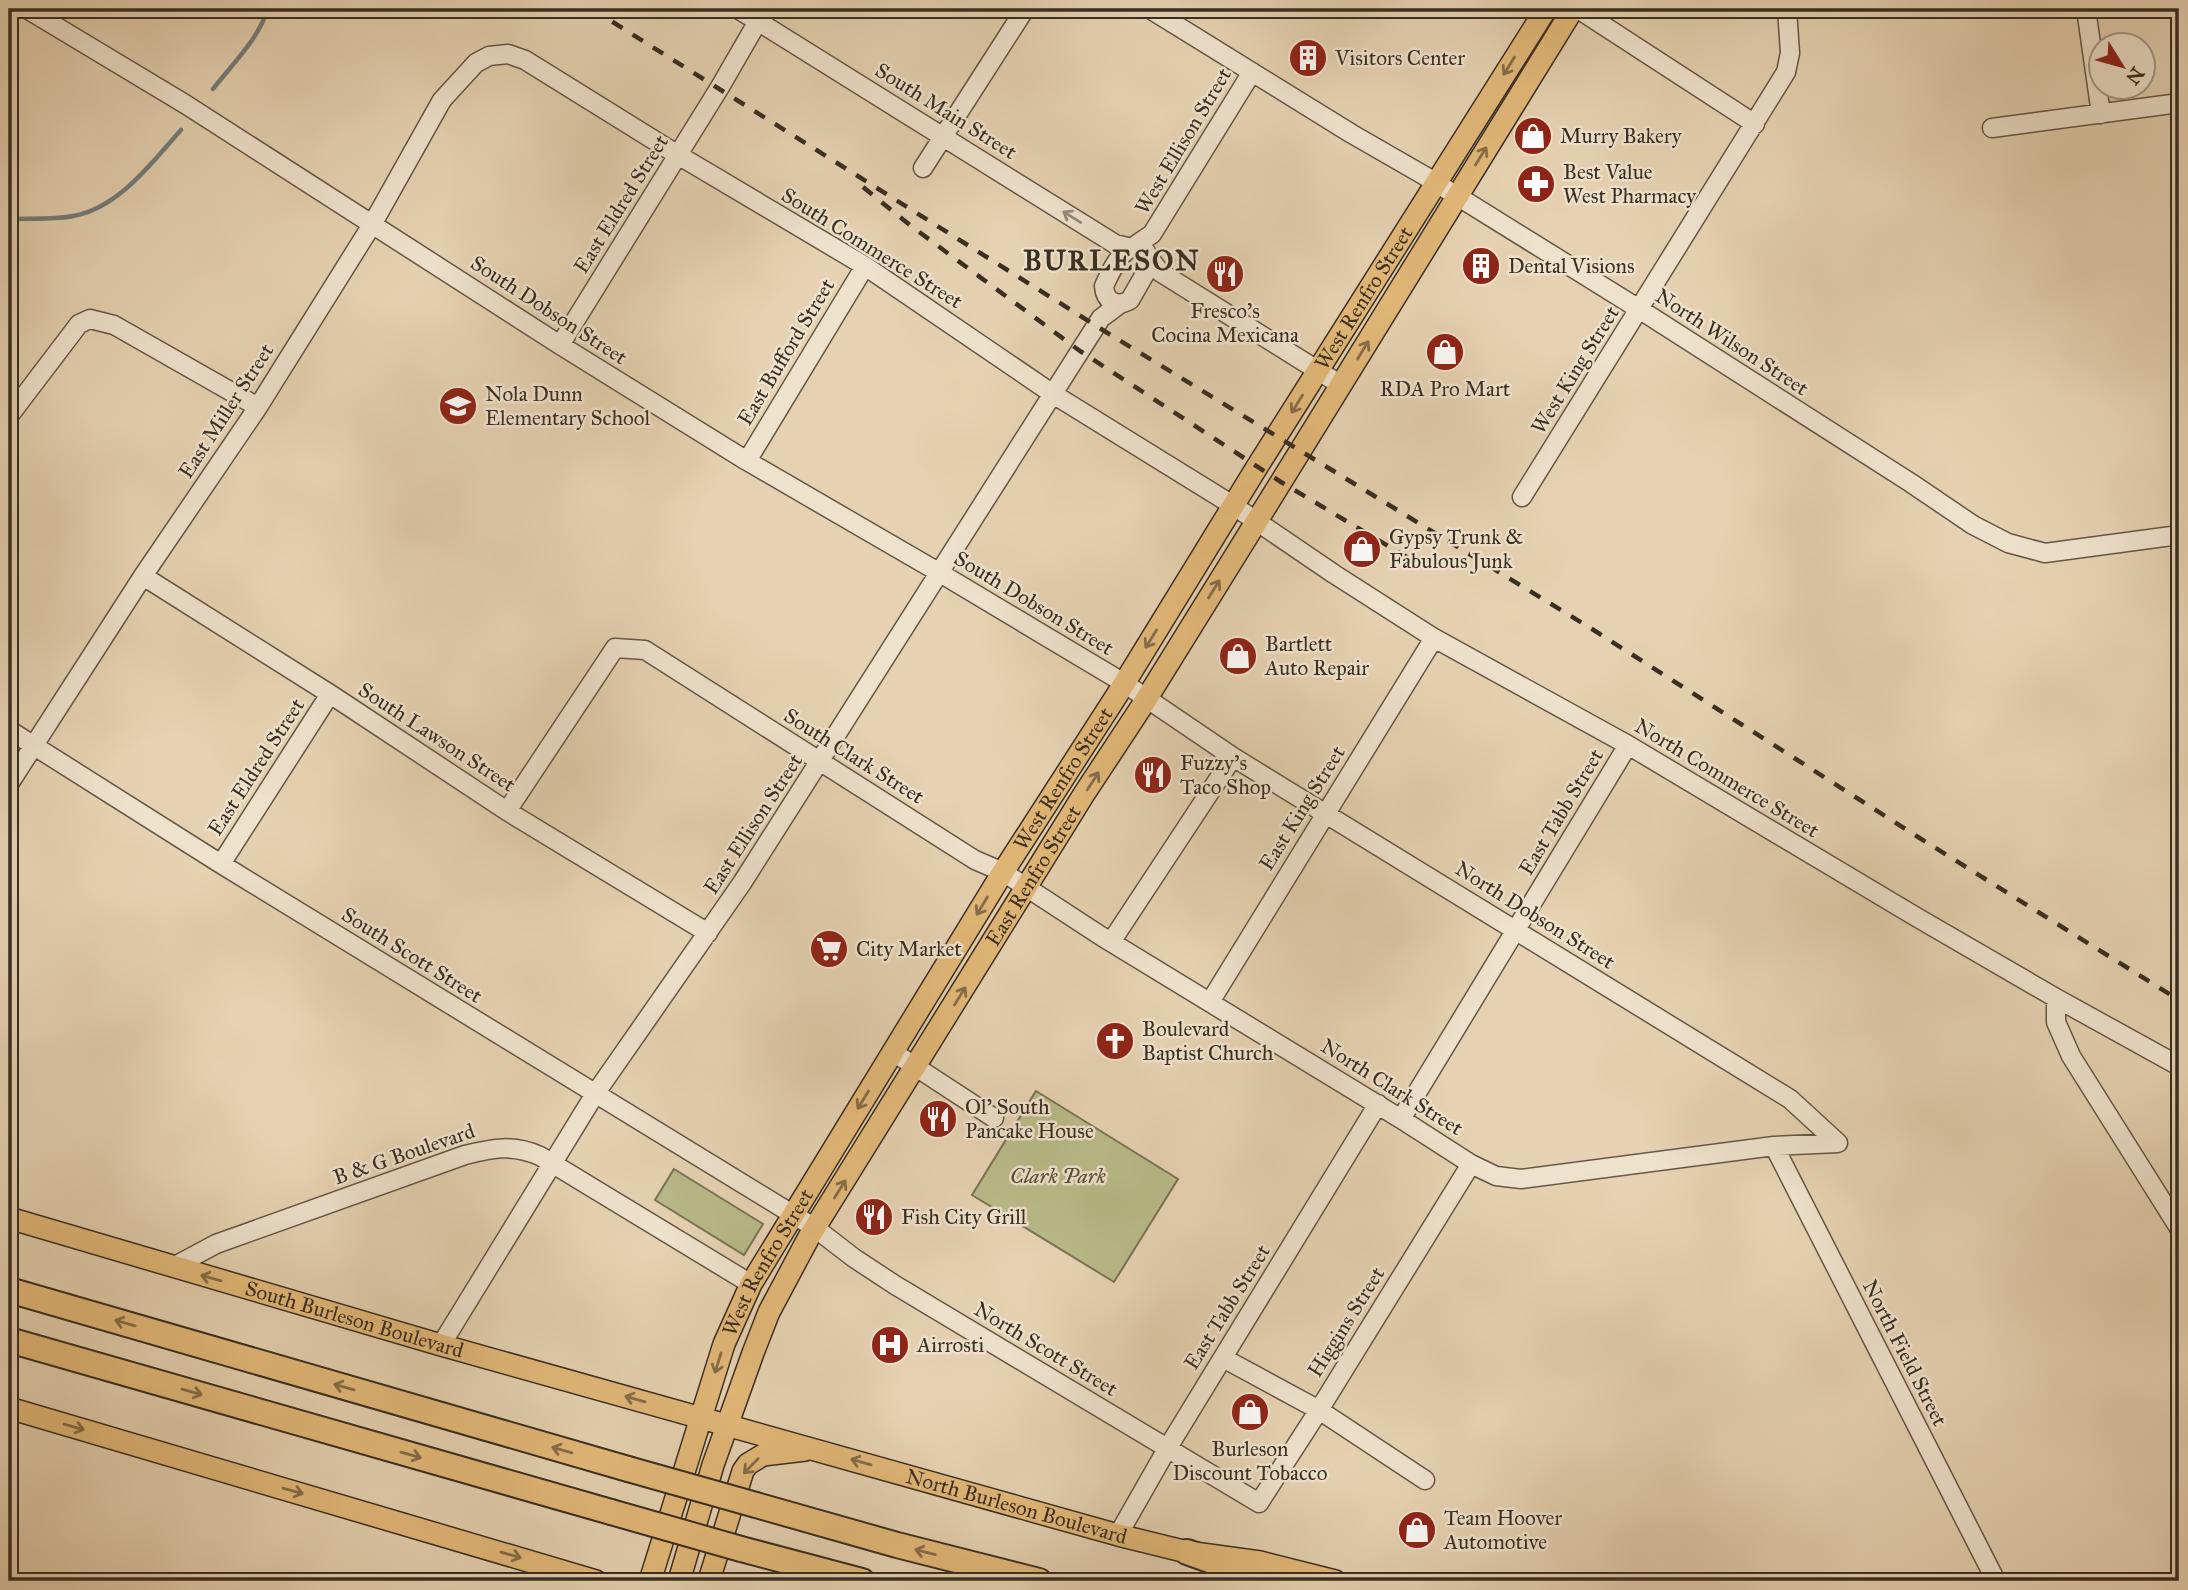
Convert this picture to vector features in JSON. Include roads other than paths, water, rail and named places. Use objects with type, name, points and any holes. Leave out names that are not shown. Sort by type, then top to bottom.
[{"type":"highway","points":[[9,1290],[897,1545],[1039,1581]]},
{"type":"highway","points":[[9,1340],[741,1549],[862,1581]]},
{"type":"highway","points":[[741,1549],[824,1581]]},
{"type":"highway","points":[[1187,1552],[1268,1581]]},
{"type":"main road","name":"West Renfro Street","points":[[650,1581],[724,1344],[751,1284],[1003,872],[1546,9]]},
{"type":"main road","name":"West Renfro Street","points":[[1301,450],[1456,195],[1575,9]]},
{"type":"main road","name":"East Renfro Street","points":[[728,1425],[769,1312],[814,1228],[1301,450]]},
{"type":"main road","name":"South Burleson Boulevard","points":[[9,1218],[441,1345],[701,1417]]},
{"type":"main road","points":[[9,1409],[596,1581]]},
{"type":"main road","name":"North Burleson Boulevard","points":[[701,1417],[1118,1535],[1187,1552],[1260,1562],[1335,1581]]},
{"type":"main road","points":[[679,1581],[713,1465],[728,1425]]},
{"type":"main road","points":[[711,1581],[743,1471],[748,1464],[763,1455],[814,1449]]},
{"type":"street","name":"South Dobson Street","points":[[27,9],[185,104],[560,345],[747,461],[940,573],[1124,683],[1146,699]]},
{"type":"street","name":"South Main Street","points":[[738,9],[761,15],[943,136],[1115,244],[1141,252],[1160,272],[1341,385]]},
{"type":"street","points":[[923,168],[1025,9]]},
{"type":"street","name":"North Wilson Street","points":[[1150,9],[1639,309],[1973,525],[2008,542],[2045,553],[2179,535]]},
{"type":"street","points":[[1575,9],[1755,124]]},
{"type":"street","name":"West King Street","points":[[1522,497],[1786,72],[1790,52],[1787,9]]},
{"type":"street","points":[[2087,9],[2101,114]]},
{"type":"street","name":"East Eldred Street","points":[[560,345],[720,87],[761,15]]},
{"type":"street","name":"South Commerce Street","points":[[479,62],[489,56],[508,54],[525,60],[865,266],[1053,394],[1256,522]]},
{"type":"street","name":"East Miller Street","points":[[9,784],[143,576],[258,407],[373,223],[442,100],[479,62]]},
{"type":"street","name":"West Ellison Street","points":[[1152,234],[1252,72]]},
{"type":"street","points":[[1993,128],[2179,103]]},
{"type":"street","name":"East Ellison Street","points":[[1099,322],[1106,281],[1122,255],[1141,252],[1152,234]]},
{"type":"street","name":"East Ellison Street","points":[[441,1345],[596,1094],[708,933],[820,763],[1099,322],[1133,296],[1149,270],[1141,252]]},
{"type":"street","name":"East Bufford Street","points":[[747,461],[865,266]]},
{"type":"street","points":[[1105,291],[1110,300],[1120,304]]},
{"type":"street","points":[[9,416],[79,324],[90,319],[114,325],[258,407]]},
{"type":"street","name":"North Commerce Street","points":[[1256,522],[1434,638],[1628,745],[1918,918],[2179,1066]]},
{"type":"street","name":"South Lawson Street","points":[[143,576],[508,811],[708,933]]},
{"type":"street","name":"East King Street","points":[[1210,1002],[1434,638]]},
{"type":"street","name":"South Clark Street","points":[[508,811],[615,648],[645,650],[820,763],[1027,888]]},
{"type":"street","name":"East Eldred Street","points":[[221,864],[330,694]]},
{"type":"street","name":"North Dobson Street","points":[[1146,699],[1233,757],[1790,1099],[1838,1143],[1774,1146]]},
{"type":"street","name":"South Scott Street","points":[[9,730],[221,864],[794,1216]]},
{"type":"street","name":"East Tabb Street","points":[[1401,1119],[1628,745]]},
{"type":"street","points":[[1111,942],[1233,757]]},
{"type":"street","name":"North Clark Street","points":[[1027,888],[1471,1164],[1496,1176],[1521,1179],[1774,1146]]},
{"type":"street","points":[[2056,998],[2056,1022],[2071,1056],[2179,1228]]},
{"type":"street","points":[[893,1052],[994,1118]]},
{"type":"street","name":"East Tabb Street","points":[[1118,1535],[1167,1449],[1378,1104]]},
{"type":"street","name":"North Field Street","points":[[1774,1146],[1996,1581]]},
{"type":"street","name":"B & G Boulevard","points":[[173,1267],[216,1244],[465,1155],[497,1147],[512,1147],[529,1151],[553,1163],[751,1284]]},
{"type":"street","name":"Higgins Street","points":[[1259,1503],[1471,1164]]},
{"type":"street","name":"North Scott Street","points":[[794,1216],[895,1285],[1259,1503]]},
{"type":"street","points":[[1223,1358],[1319,1410],[1425,1480]]},
{"type":"waterway","points":[[213,89],[259,30],[267,9]]},
{"type":"waterway","points":[[9,219],[73,216],[105,204],[133,182],[181,130]]},
{"type":"railway","points":[[592,9],[1106,332],[1592,629],[2179,1000]]},
{"type":"railway","points":[[863,187],[911,226],[1080,351],[1281,482],[1420,565]]},
{"type":"place","name":"Visitors Center","points":[[1308,58]]},
{"type":"place","name":"Murry Bakery","points":[[1533,136]]},
{"type":"place","name":"Best Value West Pharmacy","points":[[1536,184]]},
{"type":"place","name":"Dental Visions","points":[[1481,266]]},
{"type":"place","name":"Fresco's Cocina Mexicana","points":[[1225,274]]},
{"type":"place","name":"RDA Pro Mart","points":[[1445,352]]},
{"type":"place","name":"Nola Dunn Elementary School","points":[[458,406]]},
{"type":"place","name":"Gypsy Trunk & Fabulous Junk","points":[[1362,549]]},
{"type":"place","name":"Bartlett Auto Repair","points":[[1238,656]]},
{"type":"place","name":"Fuzzy's Taco Shop","points":[[1153,775]]},
{"type":"place","name":"City Market","points":[[829,949]]},
{"type":"place","name":"Boulevard Baptist Church","points":[[1115,1041]]},
{"type":"place","name":"Ol' South Pancake House","points":[[938,1119]]},
{"type":"place","name":"Fish City Grill","points":[[874,1217]]},
{"type":"place","name":"Airrosti","points":[[890,1345]]},
{"type":"place","name":"Burleson Discount Tobacco","points":[[1250,1412]]},
{"type":"place","name":"Team Hoover Automotive","points":[[1417,1530]]},
{"type":"district","name":"BURLESON","points":[[1112,260]]},
{"type":"park label","name":"Clark Park","points":[[1058,1176]]}]
